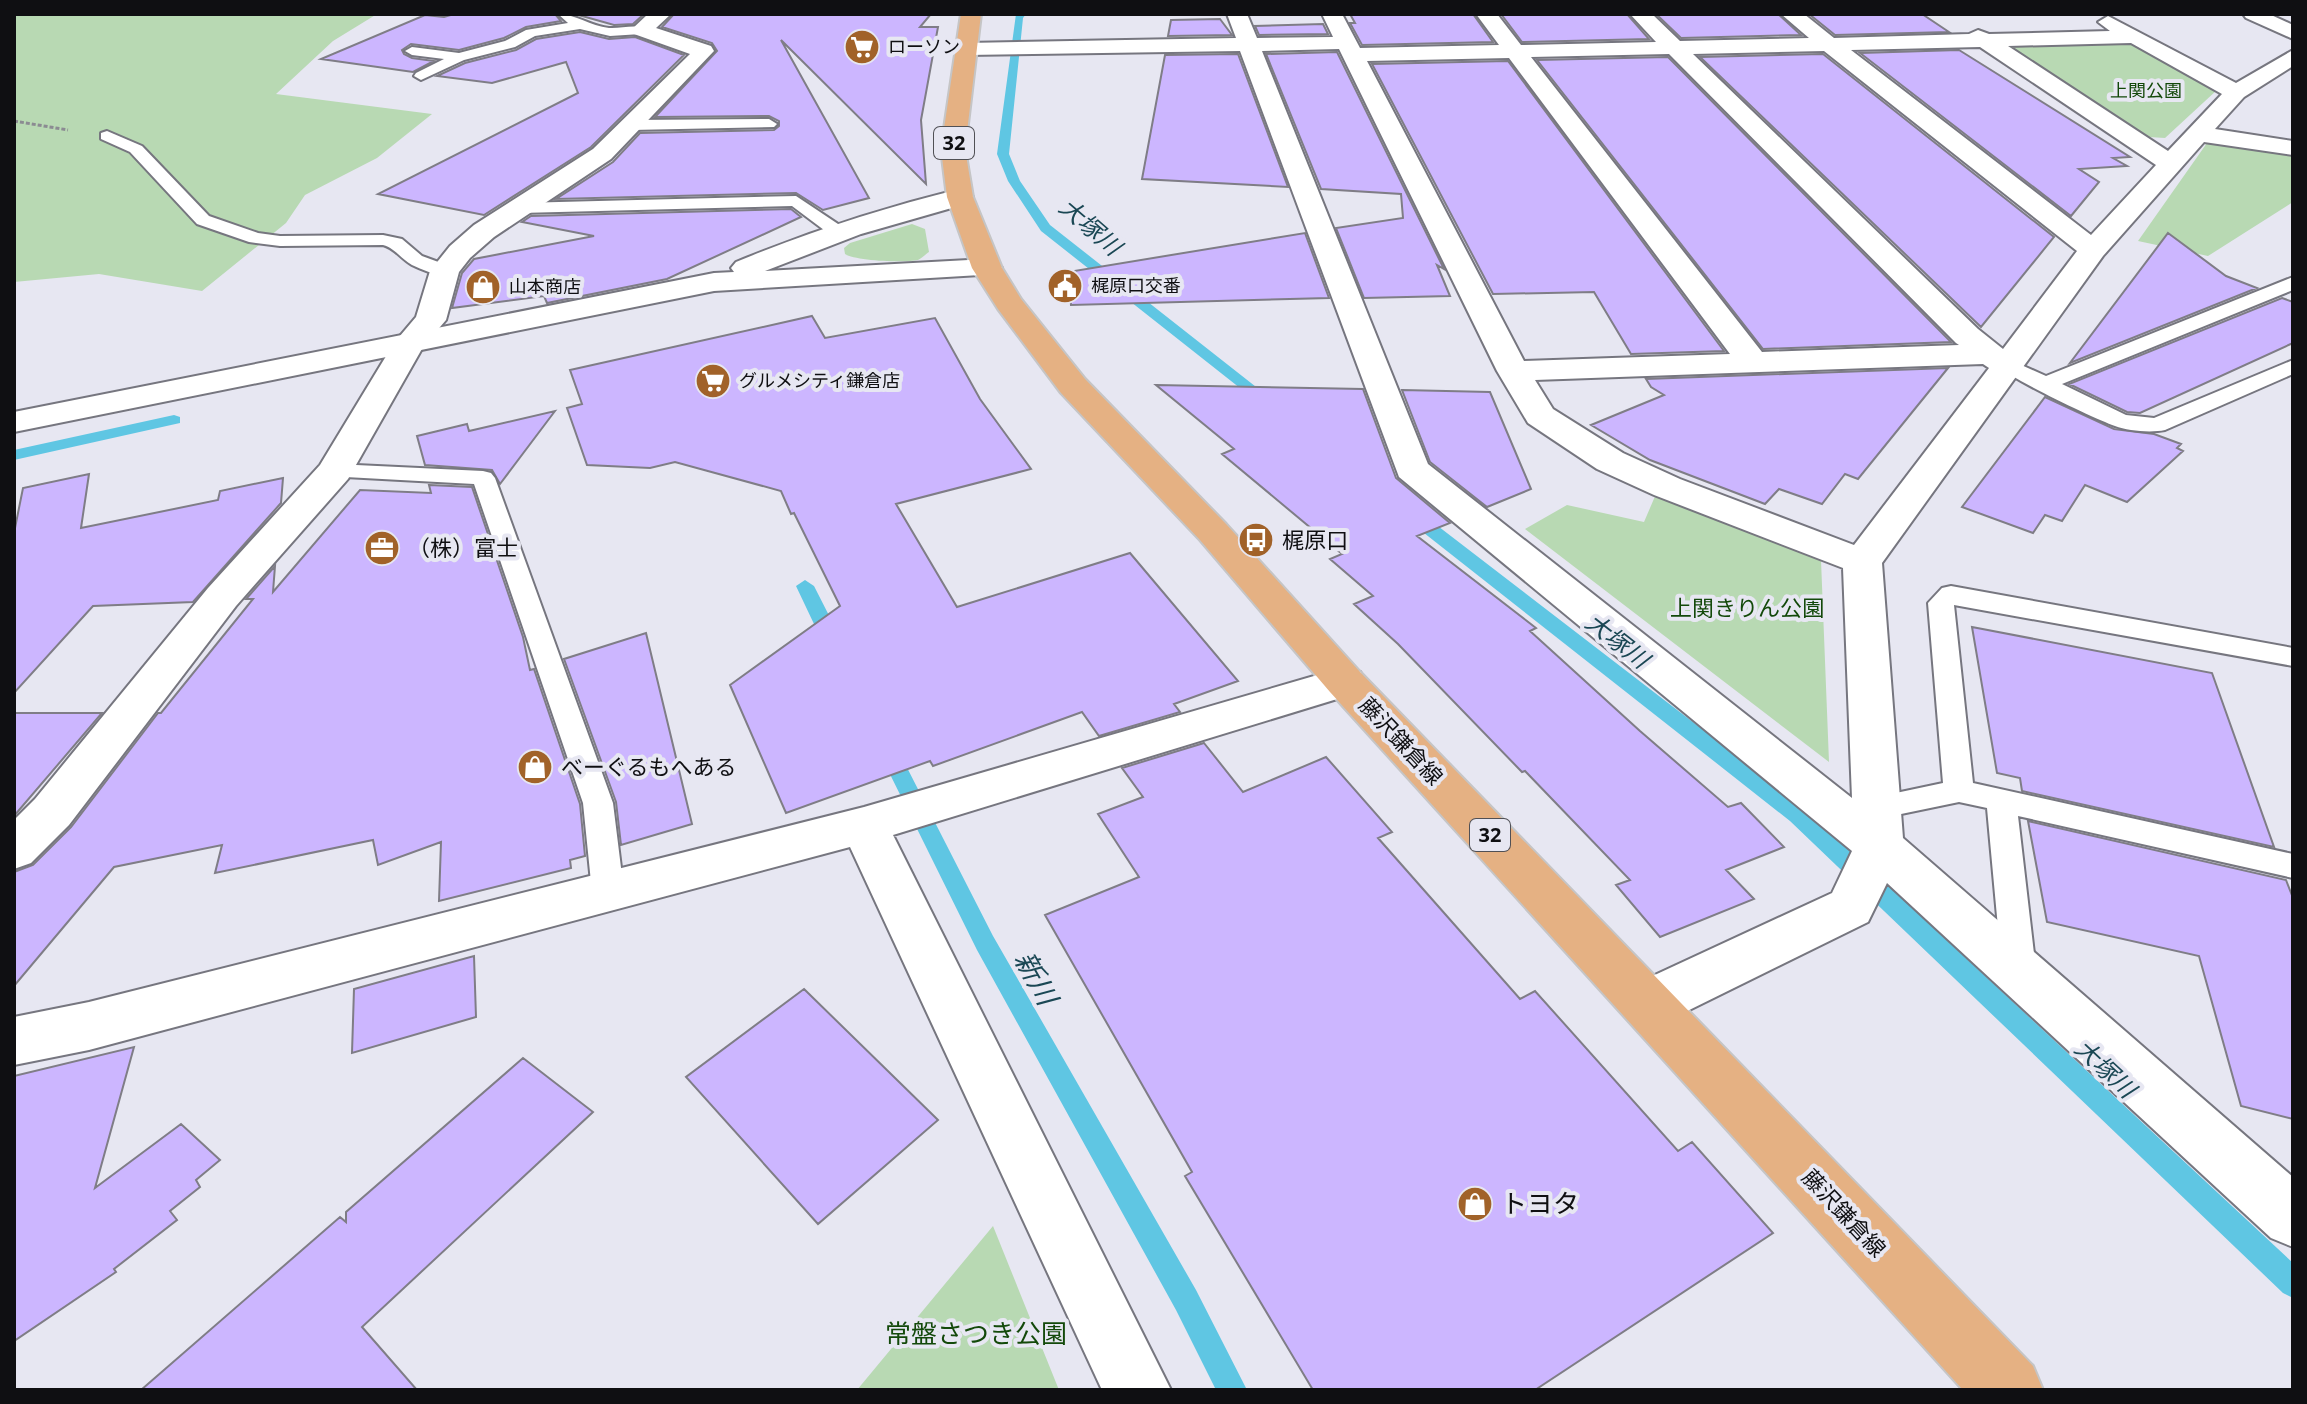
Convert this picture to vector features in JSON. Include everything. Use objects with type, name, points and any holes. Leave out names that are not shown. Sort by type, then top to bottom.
[{"type":"main road","name":"藤沢鎌倉線","points":[[971,14],[953,149],[960,197],[987,268],[1009,303],[1073,386],[1213,532],[1345,682],[1650,1003],[2009,1390]]},
{"type":"street","points":[[1332,14],[1513,371],[1540,416],[1610,461],[1667,487],[1862,562]]},
{"type":"street","points":[[1486,14],[1754,363]]},
{"type":"street","points":[[1640,14],[1998,360]]},
{"type":"street","points":[[1791,14],[2093,250]]},
{"type":"street","points":[[2094,14],[2236,92]]},
{"type":"street","points":[[2253,14],[2293,33]]},
{"type":"street","points":[[14,850],[52,812],[222,597],[335,471],[410,343],[431,320],[445,271],[460,252],[484,231],[602,154],[703,51],[651,22]]},
{"type":"street","points":[[1957,23],[2169,163]]},
{"type":"street","points":[[1242,30],[1412,469],[1878,827],[2019,972],[2293,1217]]},
{"type":"street","points":[[966,49],[1242,30],[1349,49],[1514,51],[2135,37]]},
{"type":"street","points":[[1650,1003],[1850,907],[1878,827],[1862,562],[1998,360],[2169,163],[2236,92],[2293,57]]},
{"type":"street","points":[[2197,134],[2293,148]]},
{"type":"street","points":[[714,282],[838,232],[908,209],[960,197]]},
{"type":"street","points":[[14,422],[714,282],[987,268]]},
{"type":"street","points":[[1513,371],[1754,363],[1998,360]]},
{"type":"street","points":[[14,1041],[89,1026],[864,825],[1345,682]]},
{"type":"street","points":[[864,825],[1137,1390]]},
{"type":"lane","points":[[564,14],[579,25],[601,32],[651,22]]},
{"type":"lane","points":[[421,76],[459,57],[510,44],[531,33],[579,25]]},
{"type":"lane","points":[[412,51],[459,57]]},
{"type":"lane","points":[[631,125],[769,124]]},
{"type":"lane","points":[[107,136],[136,149],[203,220],[255,238],[280,241],[383,240],[396,243],[416,260],[445,271]]},
{"type":"lane","points":[[520,208],[796,201],[838,232]]},
{"type":"lane","points":[[619,221],[640,204]]},
{"type":"lane","points":[[2043,384],[2293,283]]},
{"type":"lane","points":[[1998,360],[2121,421],[2157,425],[2293,366]]},
{"type":"lane","points":[[335,471],[483,478],[598,803],[608,892]]},
{"type":"lane","points":[[1959,791],[1941,603],[1951,594],[2293,657]]},
{"type":"lane","points":[[1878,827],[1959,791],[2293,866]]},
{"type":"lane","points":[[2001,801],[2019,972]]},
{"type":"path","points":[[14,121],[107,136]]},
{"type":"green space","points":[[14,14],[377,14],[333,41],[276,94],[432,114],[377,158],[305,195],[286,223],[202,291],[99,274],[14,282]]},
{"type":"green space","name":"上関公園","points":[[2009,42],[2138,43],[2217,90],[2165,138],[2149,137],[2006,46]]},
{"type":"green space","points":[[2223,142],[2293,153],[2293,202],[2208,256],[2138,241],[2207,143]]},
{"type":"green space","points":[[912,224],[925,229],[929,252],[918,260],[881,261],[845,254],[844,248],[850,243]]},
{"type":"green space","name":"上関きりん公園","points":[[1656,494],[1821,560],[1829,762],[1525,529],[1567,505],[1644,522]]},
{"type":"green space","name":"常盤さつき公園","points":[[993,1226],[1059,1390],[857,1390]]},
{"type":"building","points":[[454,14],[555,14],[561,21],[526,27],[504,38],[459,50],[411,44],[402,50],[404,54],[434,61],[413,72],[321,59],[425,15],[444,17]]},
{"type":"building","points":[[575,14],[644,14],[633,24],[614,25]]},
{"type":"building","points":[[674,14],[931,14],[920,27],[938,27],[921,120],[926,184],[781,40],[869,198],[823,210],[796,193],[556,199],[613,162],[640,133],[774,130],[779,126],[779,121],[769,116],[655,117],[717,51],[712,43],[662,27]]},
{"type":"building","points":[[1350,14],[1473,14],[1493,42],[1362,45],[1350,23],[1355,23]]},
{"type":"building","points":[[1501,14],[1627,14],[1649,39],[1522,42]]},
{"type":"building","points":[[1656,14],[1778,14],[1801,35],[1681,38]]},
{"type":"building","points":[[1809,14],[1922,14],[1949,32],[1835,35]]},
{"type":"building","points":[[1220,19],[1232,35],[1168,36],[1171,20]]},
{"type":"building","points":[[1323,24],[1328,34],[1259,35],[1255,26]]},
{"type":"building","points":[[580,32],[609,39],[635,37],[684,55],[591,147],[484,215],[378,194],[578,93],[566,62],[492,83],[437,76],[465,63],[516,50],[536,39]]},
{"type":"building","points":[[1959,50],[2130,157],[2113,158],[2127,166],[2079,169],[2099,182],[2071,216],[1860,53]]},
{"type":"building","points":[[1337,52],[1444,269],[1437,265],[1450,296],[1364,298],[1336,228],[1403,218],[1401,194],[1321,189],[1266,54]]},
{"type":"building","points":[[1238,54],[1288,187],[1142,179],[1165,55]]},
{"type":"building","points":[[1823,54],[2054,237],[1981,327],[1700,57]]},
{"type":"building","points":[[1668,57],[1951,342],[1763,349],[1537,60]]},
{"type":"building","points":[[1508,61],[1724,351],[1631,354],[1594,292],[1493,294],[1372,64]]},
{"type":"building","points":[[791,209],[801,217],[667,279],[547,303],[544,296],[452,308],[462,273],[474,259],[594,236],[522,222],[531,216]]},
{"type":"building","points":[[1305,233],[1329,298],[1071,305],[1068,272]]},
{"type":"building","points":[[2168,233],[2226,276],[2257,288],[2070,363]]},
{"type":"building","points":[[2282,298],[2293,302],[2293,343],[2140,413],[2127,412],[2069,384]]},
{"type":"building","points":[[812,316],[825,338],[935,318],[980,399],[1031,469],[896,504],[957,607],[1130,553],[1238,681],[1174,704],[1180,712],[1099,736],[1082,712],[933,766],[930,761],[786,813],[730,685],[840,606],[794,513],[791,514],[781,491],[675,462],[650,468],[587,465],[567,408],[582,404],[570,370]]},
{"type":"building","points":[[1948,368],[1858,479],[1845,474],[1822,504],[1779,489],[1765,504],[1650,460],[1591,425],[1664,395],[1651,387],[1646,379]]},
{"type":"building","points":[[1156,385],[1363,389],[1396,478],[1450,523],[1417,536],[1536,628],[1530,631],[1640,731],[1728,807],[1741,803],[1784,847],[1726,870],[1754,899],[1660,937],[1616,885],[1630,880],[1398,644],[1354,604],[1373,596],[1330,559],[1342,554],[1222,454],[1234,449]]},
{"type":"building","points":[[1402,390],[1490,392],[1531,489],[1487,507],[1430,462]]},
{"type":"building","points":[[2045,397],[2114,429],[2154,434],[2181,444],[2177,448],[2183,451],[2127,502],[2085,485],[2062,521],[2045,515],[2033,533],[1962,507]]},
{"type":"building","points":[[555,411],[500,484],[492,470],[425,465],[417,436],[467,424],[469,431]]},
{"type":"building","points":[[89,474],[81,528],[218,500],[220,491],[283,478],[281,503],[193,602],[93,606],[14,693],[14,533],[23,488]]},
{"type":"building","points":[[429,485],[472,487],[523,637],[530,670],[534,669],[580,804],[585,856],[570,860],[571,868],[439,901],[441,842],[378,865],[373,840],[215,873],[222,845],[114,867],[14,986],[14,872],[33,865],[71,827],[158,713],[253,599],[246,599],[275,566],[273,592],[360,490],[431,493]]},
{"type":"building","points":[[1972,627],[2212,673],[2274,847],[2022,791],[2020,778],[1997,773]]},
{"type":"building","points":[[646,633],[692,824],[621,845],[616,802],[564,659]]},
{"type":"building","points":[[14,713],[102,713],[14,816]]},
{"type":"building","points":[[1204,743],[1243,792],[1326,757],[1392,832],[1378,838],[1520,999],[1535,991],[1678,1151],[1692,1142],[1773,1233],[1535,1390],[1313,1390],[1185,1176],[1192,1172],[1045,915],[1139,877],[1098,814],[1143,797],[1122,768]]},
{"type":"building","points":[[2028,821],[2286,880],[2293,898],[2293,1119],[2241,1106],[2199,956],[2047,922]]},
{"type":"building","points":[[474,956],[476,1017],[352,1053],[354,989]]},
{"type":"building","points":[[804,989],[938,1120],[818,1224],[686,1077]]},
{"type":"building","points":[[134,1047],[95,1188],[181,1124],[220,1160],[196,1180],[200,1187],[170,1211],[177,1220],[114,1269],[116,1272],[14,1341],[14,1076]]},
{"type":"building","points":[[523,1058],[593,1112],[362,1327],[417,1390],[141,1390],[340,1217],[346,1222],[346,1212]]},
{"type":"waterway","name":"大塚川","points":[[1021,14],[1018,17],[1003,154],[1014,181],[1045,228],[1269,404]]},
{"type":"waterway","points":[[14,455],[174,420]]},
{"type":"waterway","name":"大塚川","points":[[1411,514],[1798,815],[2293,1283]]},
{"type":"waterway","name":"新川","points":[[805,586],[833,643]]},
{"type":"waterway","name":"新川","points":[[888,750],[985,943],[1186,1300],[1232,1390]]},
{"type":"place","name":"ローソン","points":[[862,47]]},
{"type":"place","name":"梶原口交番","points":[[1065,286]]},
{"type":"place","name":"山本商店","points":[[483,287]]},
{"type":"place","name":"グルメシティ鎌倉店","points":[[713,381]]},
{"type":"place","name":"梶原口","points":[[1256,540]]},
{"type":"place","name":"（株）富士","points":[[382,548]]},
{"type":"place","name":"べーぐるもへある","points":[[535,767]]},
{"type":"place","name":"トヨタ","points":[[1475,1204]]}]
